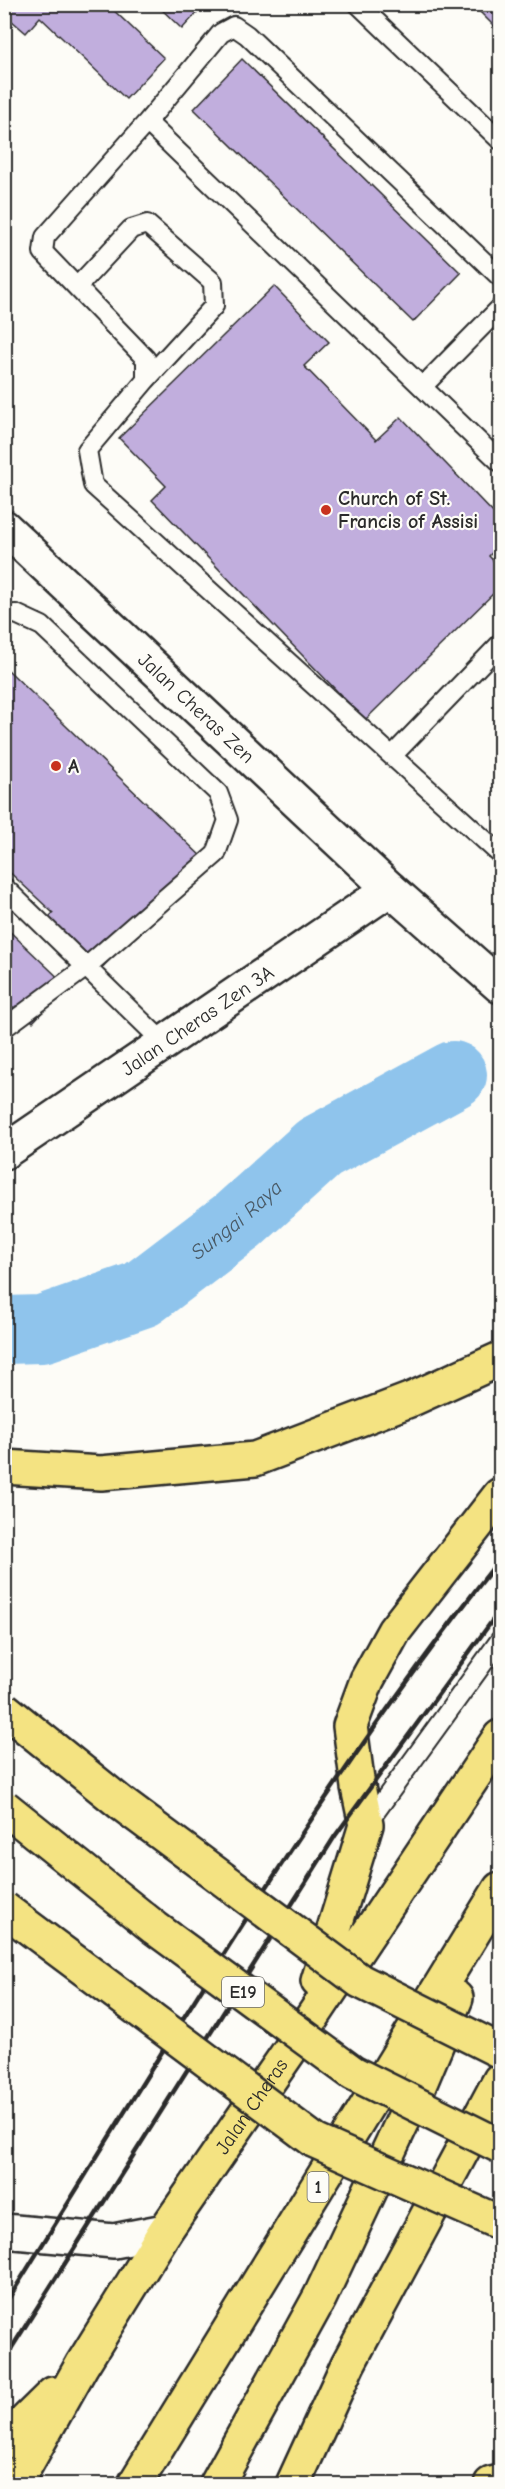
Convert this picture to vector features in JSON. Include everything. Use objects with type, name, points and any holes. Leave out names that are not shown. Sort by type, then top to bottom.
[{"type":"highway","points":[[4,1467],[101,1473],[255,1459],[412,1399],[501,1359]]},
{"type":"highway","points":[[301,2034],[366,1825],[357,1787],[350,1725],[367,1680],[393,1631],[501,1495]]},
{"type":"highway","points":[[4,1709],[122,1804],[360,1981],[501,2051]]},
{"type":"highway","name":"Jalan Cheras","points":[[15,2484],[82,2366],[165,2231],[501,1737]]},
{"type":"highway","name":"E19","points":[[4,1807],[155,1928],[353,2073],[501,2146]]},
{"type":"highway","points":[[217,2484],[320,2297],[415,2095],[501,1890]]},
{"type":"highway","name":"1","points":[[135,2484],[501,1890]]},
{"type":"highway","points":[[4,1909],[315,2141],[501,2223]]},
{"type":"highway","points":[[293,2484],[348,2364],[501,2080]]},
{"type":"highway","points":[[4,2442],[82,2366]]},
{"type":"highway","points":[[491,2484],[501,2482]]},
{"type":"street","name":"Jalan Cheras Zen","points":[[4,527],[390,889],[501,986]]},
{"type":"street","name":"Jalan Cheras Zen 3A","points":[[4,1152],[390,889]]},
{"type":"street","points":[[4,2231],[114,2241],[165,2231]]},
{"type":"lane","points":[[358,4],[501,140]]},
{"type":"lane","points":[[146,380],[146,359],[43,252],[45,237],[147,122],[221,33],[234,26],[247,35],[501,277]]},
{"type":"lane","points":[[147,122],[501,462]]},
{"type":"lane","points":[[77,287],[130,229],[147,224],[213,282],[214,306],[146,380],[87,450],[93,485],[501,854]]},
{"type":"lane","points":[[423,386],[501,308]]},
{"type":"lane","points":[[4,615],[16,614],[42,626],[218,793],[228,820],[216,854],[85,968],[4,1028]]},
{"type":"lane","points":[[392,756],[501,644]]},
{"type":"lane","points":[[4,887],[164,1043]]},
{"type":"lane","points":[[366,1825],[501,1640]]},
{"type":"building","points":[[6,4],[107,4],[164,58],[126,99],[40,17],[26,33],[4,14]]},
{"type":"building","points":[[156,4],[205,4],[182,29]]},
{"type":"building","points":[[472,4],[500,4],[500,32]]},
{"type":"building","points":[[242,59],[461,273],[413,322],[194,109]]},
{"type":"building","name":"Church of St. Francis of Assisi","points":[[274,286],[329,342],[304,366],[376,440],[401,417],[500,520],[500,544],[489,556],[500,568],[500,587],[365,720],[152,500],[166,486],[119,438]]},
{"type":"building","name":"A","points":[[7,669],[205,860],[96,974],[42,924],[53,913],[4,867],[4,672]]},
{"type":"building","points":[[4,926],[67,986],[33,1022],[16,1006],[4,1019]]},
{"type":"waterway","name":"Sungai Raya","points":[[4,1330],[42,1329],[142,1294],[238,1221],[319,1148],[453,1075]]},
{"type":"railway","points":[[4,2306],[303,1831],[366,1739],[500,1559]]},
{"type":"railway","points":[[4,2360],[335,1836],[500,1610]]},
{"type":"place","name":"Church of St. Francis of Assisi","points":[[326,510]]},
{"type":"place","name":"A","points":[[56,766]]}]
